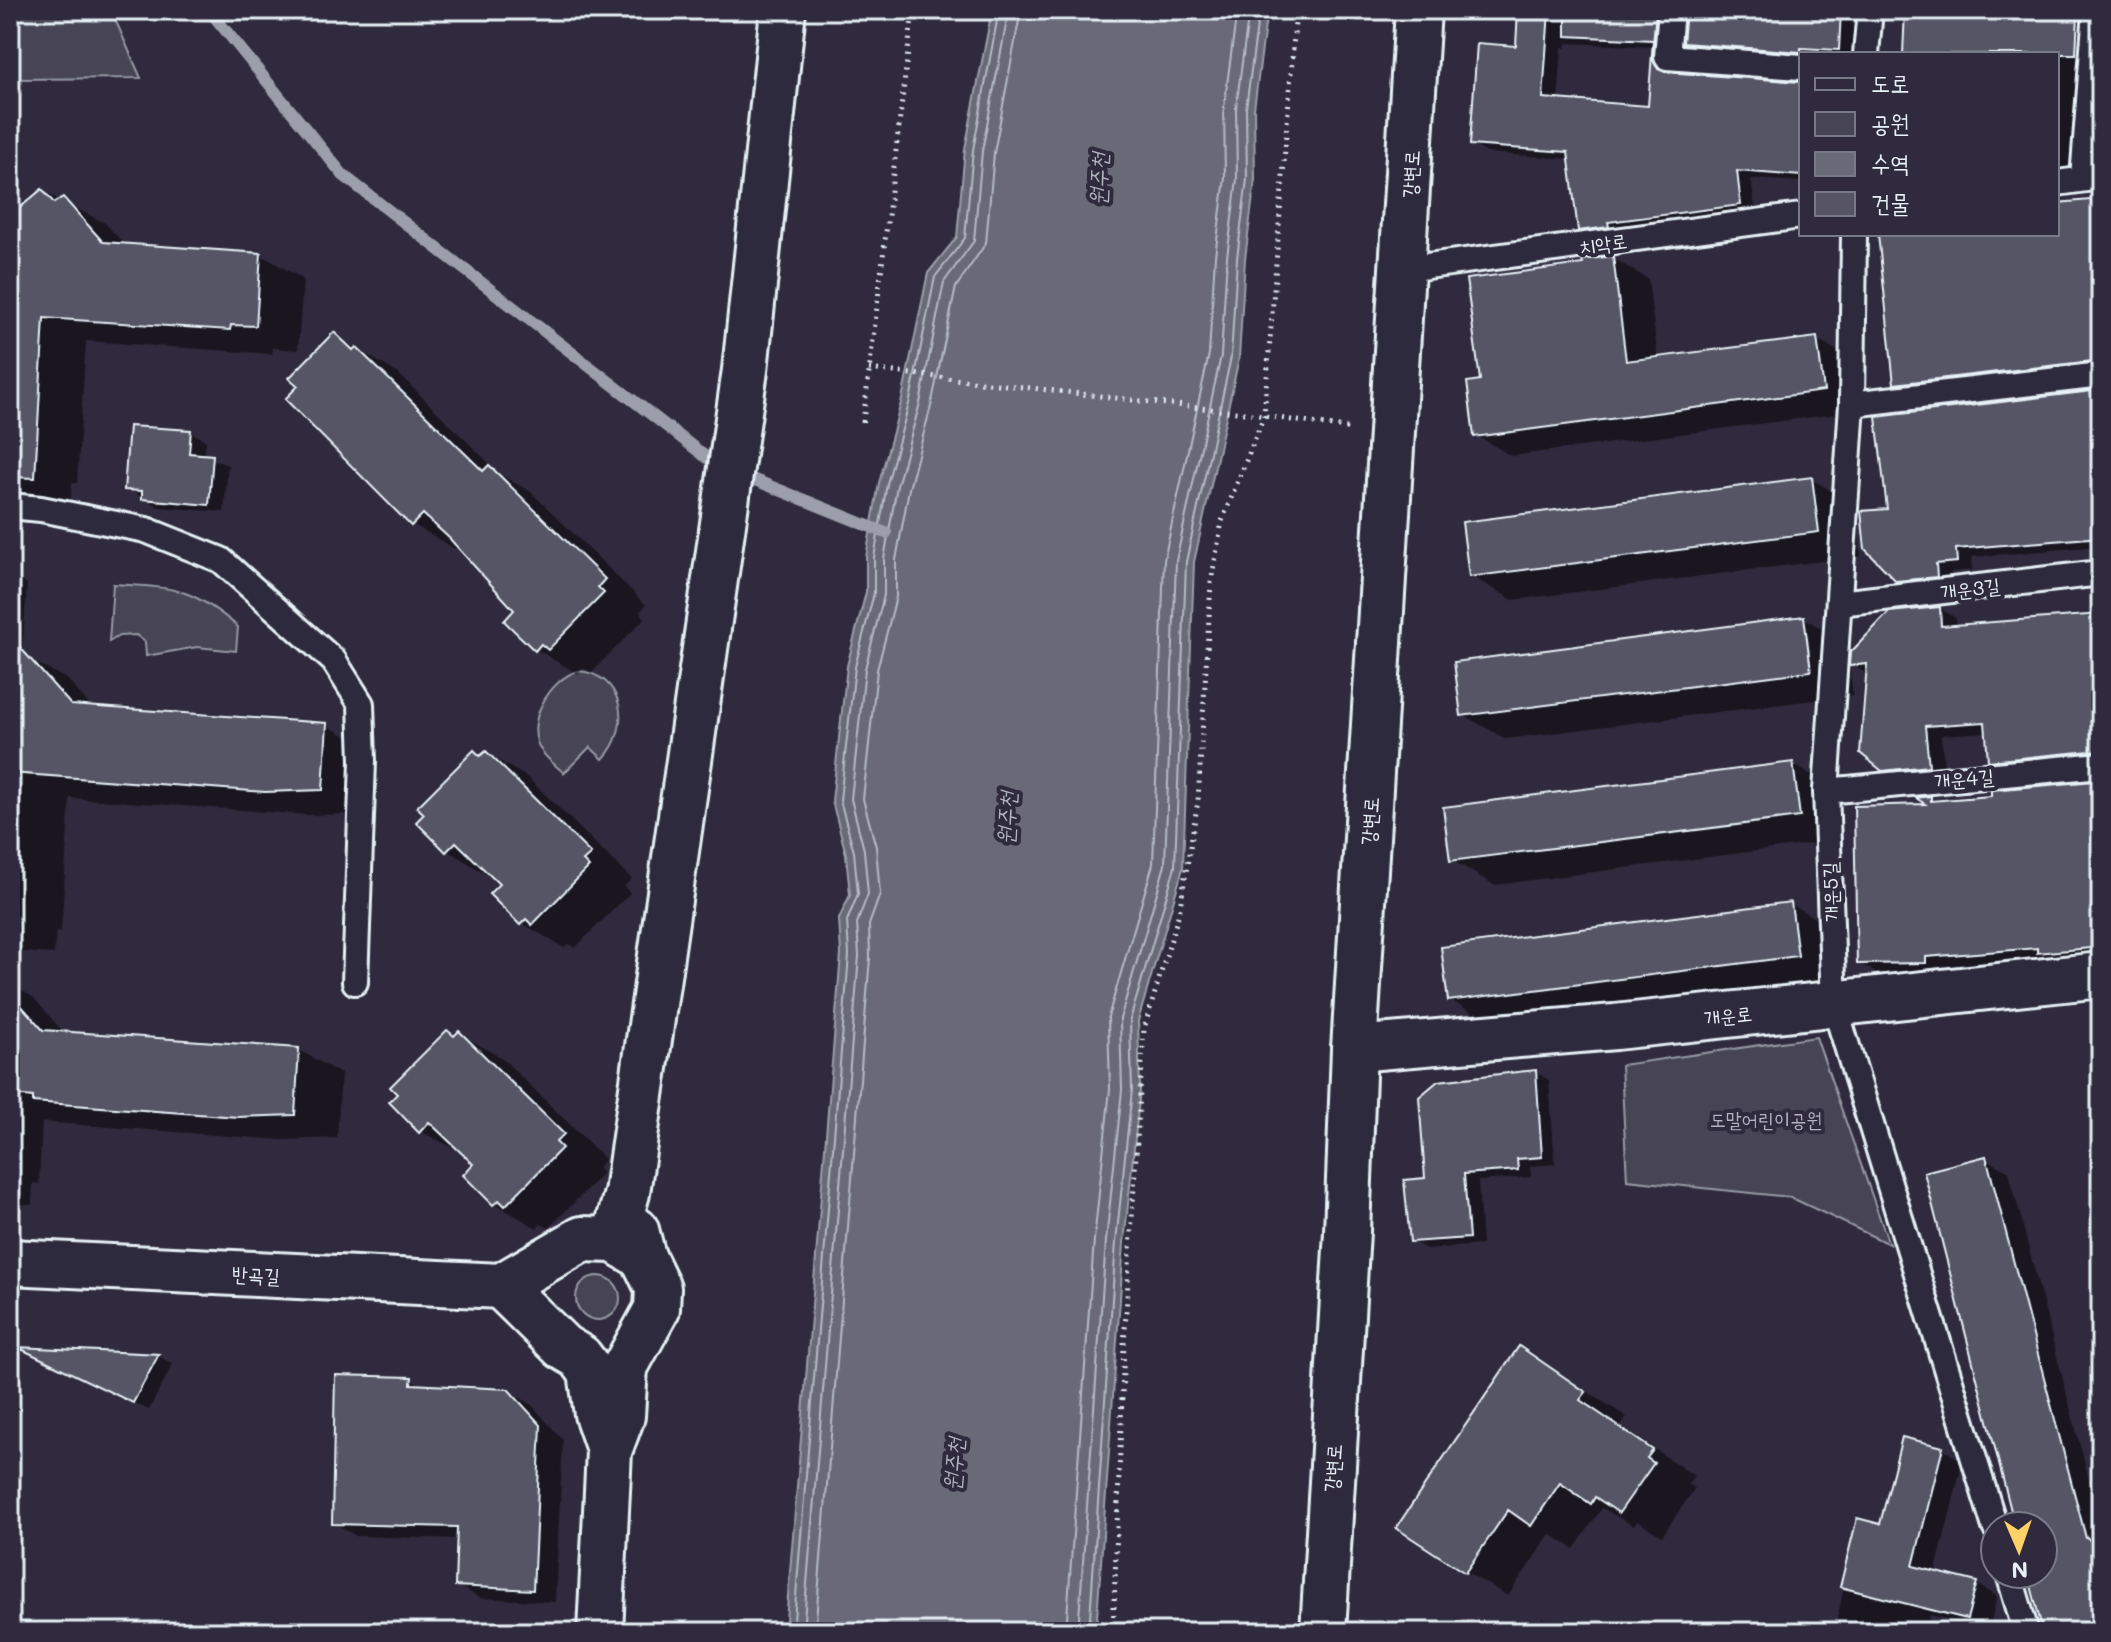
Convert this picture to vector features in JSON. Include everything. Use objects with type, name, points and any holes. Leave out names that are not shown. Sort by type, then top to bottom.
[{"type":"street","points":[[600,1632],[609,1451],[622,1416],[625,1367],[650,1327],[657,1309],[658,1288],[628,1248],[627,1193],[745,370],[783,10]]},
{"type":"street","name":"강변로","points":[[1323,1632],[1347,1232],[1354,1049],[1405,269],[1418,10]]},
{"type":"street","name":"개운로","points":[[1354,1049],[1834,1004],[2101,975]]},
{"type":"street","points":[[628,1248],[582,1239],[564,1247],[550,1261],[540,1278],[537,1297],[540,1316],[556,1340],[581,1356],[620,1354],[637,1343],[650,1327]]},
{"type":"street","points":[[550,1261],[501,1286],[556,1340],[580,1357],[591,1372],[597,1414],[609,1451]]},
{"type":"street","name":"반곡길","points":[[10,1262],[501,1286]]},
{"type":"lane","points":[[1671,10],[1667,57],[1799,67]]},
{"type":"lane","points":[[1866,52],[1870,10]]},
{"type":"lane","points":[[2059,183],[2092,178],[2096,10]]},
{"type":"lane","name":"치악로","points":[[1405,269],[1799,216]]},
{"type":"lane","name":"개운5길","points":[[1854,236],[1852,404],[1826,791],[1834,1004],[1990,1510]]},
{"type":"lane","points":[[1852,404],[2101,375]]},
{"type":"lane","points":[[10,506],[41,509],[146,530],[221,560],[334,661],[361,704],[363,761],[355,982]]},
{"type":"lane","name":"개운3길","points":[[1839,603],[2101,573]]},
{"type":"lane","name":"개운4길","points":[[1826,791],[2101,765]]},
{"type":"lane","points":[[2014,1590],[2026,1632]]},
{"type":"path","points":[[863,422],[913,10]]},
{"type":"path","points":[[1113,1632],[1124,1345],[1144,1029],[1179,913],[1198,801],[1211,583],[1222,521],[1264,416],[1296,10]]},
{"type":"path","points":[[869,369],[1244,413],[1394,435]]},
{"type":"green space","points":[[10,10],[111,10],[141,78],[10,79]]},
{"type":"green space","points":[[113,584],[167,589],[193,596],[238,627],[236,651],[197,647],[146,656],[145,642],[136,635],[119,636],[109,642]]},
{"type":"green space","points":[[578,671],[594,674],[606,682],[619,705],[620,719],[618,733],[603,759],[590,747],[564,773],[541,750],[535,727],[550,692],[558,682]]},
{"type":"green space","name":"도말어린이공원","points":[[1816,1037],[1889,1244],[1790,1197],[1627,1180],[1621,1065]]},
{"type":"green space","points":[[598,1276],[613,1283],[620,1298],[613,1313],[598,1320],[583,1313],[576,1298],[583,1283]]},
{"type":"water","name":"원주천","points":[[992,10],[1267,10],[1254,109],[1255,180],[1245,259],[1239,358],[1194,562],[1183,868],[1138,1021],[1140,1090],[1124,1243],[1096,1632],[785,1632],[841,954],[839,919],[850,895],[846,854],[832,801],[847,666],[866,592],[866,557],[879,483],[902,399],[928,273],[957,237],[965,149]]},
{"type":"building","points":[[1518,10],[1549,10],[1543,98],[1648,106],[1653,40],[1566,36],[1566,10],[1656,10],[1652,57],[1658,69],[1799,82],[1799,176],[1737,171],[1741,205],[1608,222],[1609,227],[1578,231],[1568,152],[1470,145],[1477,43],[1516,46]]},
{"type":"building","points":[[1686,10],[1841,10],[1839,50],[1801,48],[1801,52],[1683,43]]},
{"type":"building","points":[[1905,10],[2036,10],[2078,15],[2076,54],[1903,52]]},
{"type":"building","points":[[42,189],[54,203],[63,197],[103,242],[261,253],[256,326],[231,325],[230,330],[44,318],[35,478],[10,477],[10,216]]},
{"type":"building","points":[[2101,199],[2101,360],[1894,384],[1878,236],[2059,236],[2059,203]]},
{"type":"building","points":[[1613,256],[1626,361],[1817,337],[1824,391],[1474,437],[1467,382],[1480,380],[1466,279],[1583,264],[1582,260]]},
{"type":"building","points":[[334,332],[353,350],[356,347],[483,471],[489,465],[605,579],[598,587],[604,593],[548,650],[541,644],[535,651],[504,621],[514,610],[449,538],[423,514],[411,526],[285,399],[298,386],[289,378]]},
{"type":"building","points":[[2101,390],[2101,537],[1956,549],[1957,562],[1936,564],[1937,577],[1896,581],[1865,549],[1861,511],[1887,509],[1876,417]]},
{"type":"building","points":[[129,426],[191,430],[189,453],[213,455],[209,505],[142,499],[142,491],[124,490]]},
{"type":"building","points":[[1812,477],[1819,532],[1469,577],[1462,522]]},
{"type":"building","points":[[1940,607],[1941,626],[2101,614],[2101,750],[1988,761],[1985,722],[1925,726],[1929,766],[1882,771],[1860,753],[1867,664],[1849,666],[1850,653],[1889,612]]},
{"type":"building","points":[[1804,616],[1811,671],[1461,716],[1454,662]]},
{"type":"building","points":[[10,636],[71,705],[327,723],[323,790],[265,792],[10,773]]},
{"type":"building","points":[[474,750],[480,756],[486,751],[591,854],[583,861],[589,867],[532,925],[526,919],[520,925],[489,894],[499,884],[456,842],[446,852],[416,822],[424,814],[417,807]]},
{"type":"building","points":[[1793,762],[1800,817],[1450,861],[1443,807]]},
{"type":"building","points":[[2095,781],[2101,844],[2101,947],[2037,953],[2037,948],[1926,957],[1926,963],[1857,964],[1854,806],[1925,804],[1916,798],[1931,796],[1931,801],[1991,796],[1991,790]]},
{"type":"building","points":[[1791,902],[1798,956],[1448,1001],[1441,947]]},
{"type":"building","points":[[10,993],[43,1030],[299,1048],[295,1115],[238,1117],[33,1102],[33,1097],[11,1095]]},
{"type":"building","points":[[447,1030],[454,1036],[459,1031],[564,1134],[556,1142],[562,1148],[505,1206],[499,1200],[493,1205],[463,1175],[473,1164],[429,1122],[419,1133],[389,1102],[397,1094],[390,1087]]},
{"type":"building","points":[[1536,1070],[1542,1157],[1517,1159],[1518,1170],[1464,1174],[1469,1238],[1410,1242],[1404,1180],[1425,1178],[1419,1097],[1438,1081]]},
{"type":"building","points":[[1986,1156],[2086,1538],[2101,1546],[2101,1618],[2043,1632],[2032,1590],[2059,1590],[2059,1510],[2011,1510],[1924,1172]]},
{"type":"building","points":[[1519,1346],[1586,1392],[1580,1400],[1653,1450],[1647,1458],[1654,1463],[1619,1513],[1595,1497],[1591,1504],[1560,1483],[1531,1526],[1508,1510],[1465,1573],[1396,1528]]},
{"type":"building","points":[[17,1347],[159,1354],[133,1403]]},
{"type":"building","points":[[335,1375],[412,1377],[411,1384],[508,1389],[541,1425],[533,1590],[455,1586],[457,1527],[332,1524]]},
{"type":"building","points":[[1902,1437],[1943,1447],[1913,1566],[1977,1582],[1967,1619],[1840,1587],[1857,1518],[1880,1524]]},
{"type":"waterway","points":[[209,10],[343,175],[715,464],[886,533]]}]
